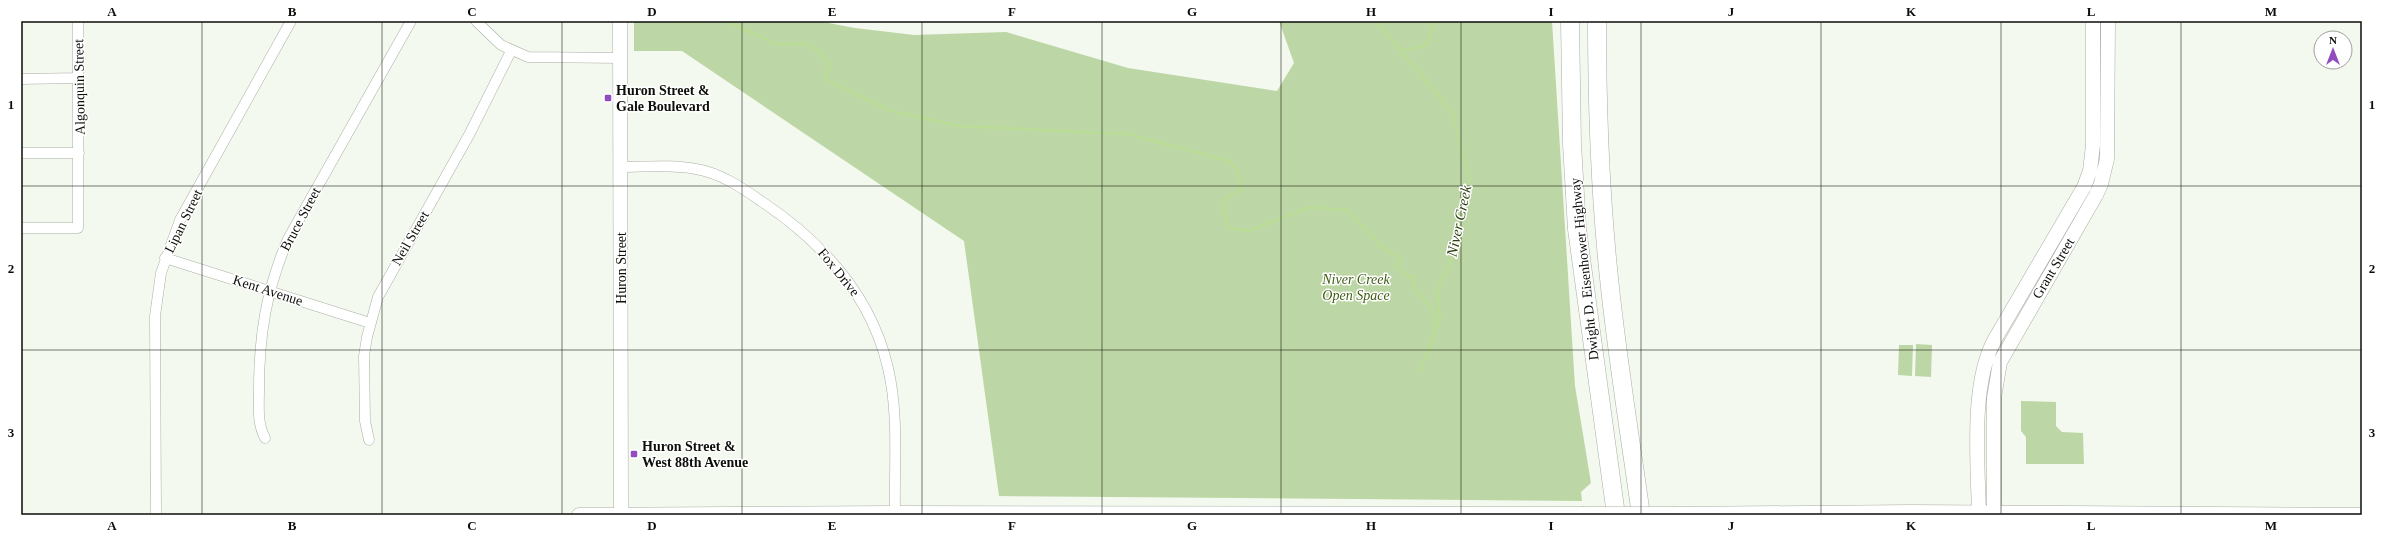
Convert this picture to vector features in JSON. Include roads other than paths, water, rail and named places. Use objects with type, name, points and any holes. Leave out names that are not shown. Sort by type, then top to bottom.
[{"type":"highway","name":"Dwight D. Eisenhower Highway","points":[[1570,21],[1574,176],[1577,229],[1589,325],[1629,515]]},
{"type":"highway","points":[[1579,21],[1582,152],[1592,293],[1589,325]]},
{"type":"highway","name":"Dwight D. Eisenhower Highway","points":[[1597,21],[1599,140],[1606,252],[1629,515]]},
{"type":"main road","name":"Huron Street","points":[[620,21],[621,515]]},
{"type":"main road","name":"Grant Street","points":[[1979,514],[1980,390],[1986,360],[1995,339],[2084,187],[2090,171],[2093,145],[2093,21]]},
{"type":"main road","name":"Grant Street","points":[[1994,514],[1994,398],[2000,362],[2010,340],[2096,195],[2105,170],[2108,21]]},
{"type":"main road","points":[[579,515],[895,513],[1629,515],[2362,514]]},
{"type":"street","name":"Algonquin Street","points":[[21,228],[78,228],[78,21]]},
{"type":"street","name":"Lipan Street","points":[[156,515],[155,316],[158,286],[165,258],[180,220],[291,21]]},
{"type":"street","name":"Bruce Street","points":[[265,438],[259,422],[259,347],[264,310],[270,290],[288,239],[411,21]]},
{"type":"street","points":[[476,21],[489,35],[511,51],[528,57],[620,58]]},
{"type":"street","name":"Neil Street","points":[[369,440],[365,421],[364,356],[370,324],[385,282],[469,135],[511,51]]},
{"type":"street","points":[[21,79],[78,78]]},
{"type":"street","points":[[21,153],[79,153]]},
{"type":"street","name":"Fox Drive","points":[[620,167],[696,169],[732,182],[797,226],[821,248],[845,276],[860,297],[873,324],[885,358],[891,383],[895,513]]},
{"type":"street","name":"Kent Avenue","points":[[165,258],[270,290],[370,324]]},
{"type":"waterway","points":[[685,21],[687,23],[695,21]]},
{"type":"waterway","points":[[726,21],[776,44],[807,44],[819,51],[830,66],[824,79],[892,111],[959,126],[1128,134],[1229,161],[1238,172],[1241,190],[1225,199],[1223,213],[1229,228],[1248,231],[1310,207],[1347,210],[1381,246],[1400,258],[1400,262],[1396,265],[1405,275],[1414,278],[1414,284],[1418,293],[1434,311],[1435,330]]},
{"type":"waterway","name":"Niver Creek","points":[[1376,21],[1452,112],[1470,182],[1451,261],[1440,282],[1438,294],[1440,319],[1420,371]]},
{"type":"waterway","points":[[1400,50],[1422,47],[1429,41],[1433,21]]},
{"type":"place","name":"Huron Street & Gale Boulevard","points":[[608,98]]},
{"type":"place","name":"Huron Street & West 88th Avenue","points":[[634,454]]},
{"type":"park label","name":"Niver Creek Open Space","points":[[1356,288]]}]
